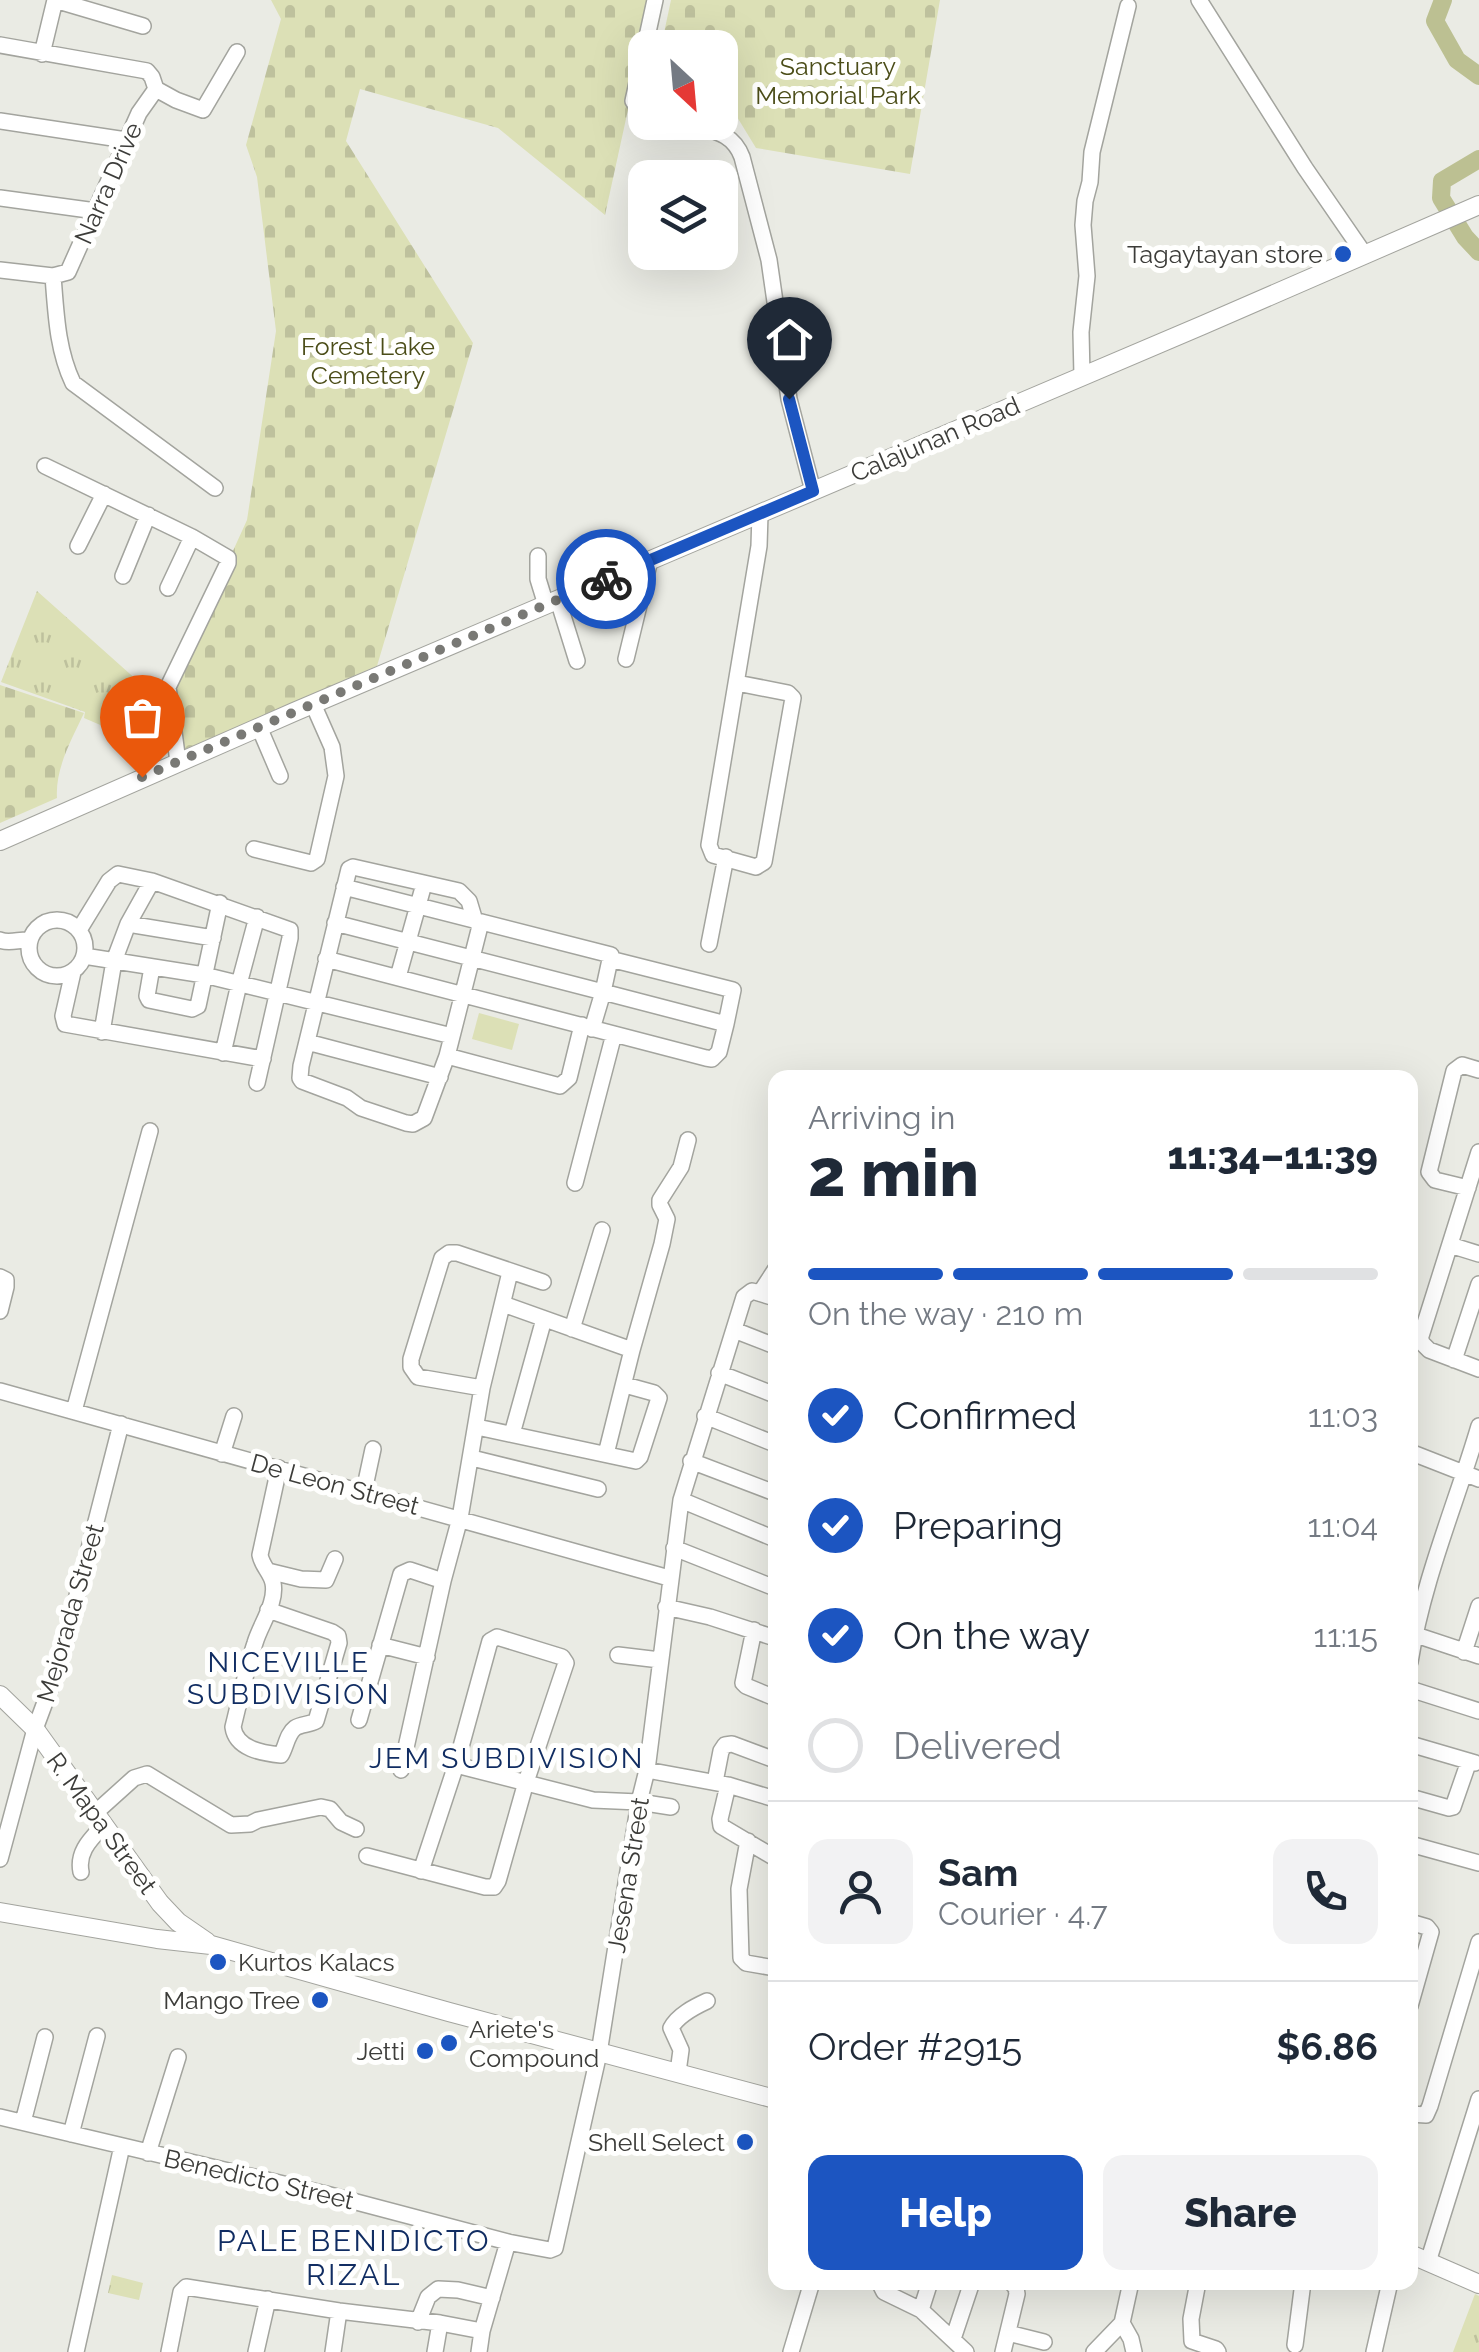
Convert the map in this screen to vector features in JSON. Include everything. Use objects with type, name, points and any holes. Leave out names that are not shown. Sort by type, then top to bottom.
[{"type":"main road","name":"Calajunan Road","points":[[3,839],[1365,255],[1472,213]]},
{"type":"main road","name":"R. Mapa Street","points":[[0,1695],[34,1729],[160,1903],[178,1922],[211,1945]]},
{"type":"main road","points":[[0,1912],[211,1945],[768,2097]]},
{"type":"main road","points":[[1418,2258],[1479,2284]]},
{"type":"street","points":[[42,54],[55,0],[142,26]]},
{"type":"street","points":[[648,30],[655,0]]},
{"type":"street","points":[[1199,0],[1304,168],[1365,255]]},
{"type":"street","points":[[1082,376],[1081,332],[1088,276],[1085,202],[1092,152],[1128,6]]},
{"type":"street","points":[[0,45],[147,71],[156,89],[203,110],[238,52]]},
{"type":"street","name":"Narra Drive","points":[[53,276],[68,272],[126,140],[156,89]]},
{"type":"street","points":[[0,121],[126,140]]},
{"type":"street","points":[[732,140],[742,157],[769,260],[789,399],[813,491]]},
{"type":"street","points":[[0,198],[96,211]]},
{"type":"street","points":[[0,270],[53,276],[58,336],[73,383],[215,488]]},
{"type":"street","points":[[45,466],[192,537],[229,560],[168,687],[178,762]]},
{"type":"street","points":[[78,546],[104,494]]},
{"type":"street","points":[[737,683],[788,693],[793,698],[764,862],[756,867],[713,855],[710,845],[737,683],[760,546],[760,514]]},
{"type":"street","points":[[122,576],[148,515]]},
{"type":"street","points":[[168,588],[192,537]]},
{"type":"street","points":[[538,556],[538,580],[578,661]]},
{"type":"street","points":[[626,659],[650,560]]},
{"type":"street","points":[[254,850],[310,863],[317,859],[336,776],[332,747],[312,704]]},
{"type":"street","points":[[259,727],[280,776]]},
{"type":"street","points":[[709,944],[726,858]]},
{"type":"street","points":[[353,867],[464,894],[478,921],[447,1056],[424,1118],[413,1124],[360,1108],[347,1098],[302,1081],[300,1073],[344,887],[348,868],[353,867]]},
{"type":"street","points":[[79,930],[118,874],[152,880],[285,927],[290,933],[257,1083]]},
{"type":"street","points":[[102,1032],[114,961],[128,924],[152,880]]},
{"type":"street","points":[[398,977],[424,884]]},
{"type":"street","points":[[326,959],[712,1059],[719,1052],[726,1024],[733,990],[344,887]]},
{"type":"street","points":[[152,967],[148,998],[152,1002],[194,1009],[198,1006],[220,903]]},
{"type":"street","points":[[223,1053],[257,917]]},
{"type":"street","points":[[0,940],[25,939],[48,922],[65,921],[79,930],[86,948],[73,972],[63,1021],[67,1024],[263,1059]]},
{"type":"street","points":[[335,923],[726,1024]]},
{"type":"street","points":[[128,924],[213,938]]},
{"type":"street","points":[[0,930],[25,939],[31,959],[44,973],[54,976],[73,972]]},
{"type":"street","points":[[447,1056],[560,1086],[568,1078],[603,992],[613,936]]},
{"type":"street","points":[[84,956],[204,975],[452,1036]]},
{"type":"street","points":[[575,1182],[614,1034]]},
{"type":"street","points":[[307,1042],[440,1077]]},
{"type":"street","points":[[1468,1188],[1435,1180],[1429,1172],[1454,1071],[1462,1065],[1479,1070]]},
{"type":"street","points":[[74,1411],[150,1131]]},
{"type":"street","points":[[606,1454],[666,1222],[660,1200],[681,1167],[688,1140]]},
{"type":"street","points":[[1479,1152],[1421,1336],[1424,1347],[1479,1369]]},
{"type":"street","points":[[572,1329],[602,1230]]},
{"type":"street","points":[[1450,1244],[1479,1254]]},
{"type":"street","points":[[482,1388],[418,1377],[411,1367],[410,1359],[442,1258],[457,1253],[543,1282]]},
{"type":"street","points":[[401,1770],[460,1518],[482,1388],[510,1272]]},
{"type":"street","points":[[0,1277],[6,1280],[6,1287],[0,1311]]},
{"type":"street","points":[[1454,1360],[1479,1284]]},
{"type":"street","name":"Jesena Street","points":[[600,2053],[647,1770],[681,1500],[744,1297],[749,1292],[768,1295]]},
{"type":"street","points":[[503,1304],[632,1350]]},
{"type":"street","points":[[512,1434],[544,1319]]},
{"type":"street","points":[[734,1330],[768,1343]]},
{"type":"street","points":[[719,1373],[768,1392]]},
{"type":"street","points":[[477,1427],[632,1462],[638,1460],[659,1398],[625,1385]]},
{"type":"street","name":"De Leon Street","points":[[0,1390],[670,1578]]},
{"type":"street","points":[[222,1454],[234,1416]]},
{"type":"street","points":[[705,1416],[768,1441]]},
{"type":"street","name":"Mejorada Street","points":[[0,1859],[34,1729],[64,1646],[121,1424]]},
{"type":"street","points":[[1418,1615],[1471,1477],[1478,1429]]},
{"type":"street","points":[[364,1491],[373,1449]]},
{"type":"street","points":[[1418,1455],[1471,1477]]},
{"type":"street","points":[[472,1458],[598,1489]]},
{"type":"street","points":[[692,1461],[768,1490]]},
{"type":"street","points":[[268,1610],[332,1632],[339,1643],[316,1721],[290,1732],[281,1755],[238,1742],[233,1727],[273,1582],[260,1555],[279,1468]]},
{"type":"street","points":[[681,1500],[768,1536]]},
{"type":"street","points":[[674,1548],[768,1585]]},
{"type":"street","points":[[268,1572],[326,1580],[335,1559]]},
{"type":"street","points":[[359,1720],[401,1574],[410,1570],[443,1581]]},
{"type":"street","points":[[1418,1583],[1427,1586]]},
{"type":"street","points":[[1418,1636],[1471,1654],[1479,1606]]},
{"type":"street","points":[[666,1607],[768,1635]]},
{"type":"street","points":[[754,1630],[743,1683],[768,1695]]},
{"type":"street","points":[[367,1856],[420,1871],[486,1887],[494,1886],[565,1660],[497,1637],[490,1642],[456,1765],[420,1871]]},
{"type":"street","points":[[380,1645],[427,1657]]},
{"type":"street","points":[[618,1655],[660,1660]]},
{"type":"street","points":[[1418,1692],[1479,1711]]},
{"type":"street","points":[[768,1757],[725,1744],[721,1751],[720,1819],[721,1826],[768,1853]]},
{"type":"street","points":[[1418,1746],[1474,1763],[1453,1807],[1418,1800]]},
{"type":"street","points":[[456,1765],[593,1800],[671,1807]]},
{"type":"street","points":[[647,1770],[768,1797]]},
{"type":"street","points":[[80,1872],[83,1848],[99,1820],[134,1778],[147,1774],[231,1825],[321,1807],[330,1809],[340,1822],[356,1828]]},
{"type":"street","points":[[748,1840],[740,1888],[741,1958],[746,1962],[768,1963]]},
{"type":"street","points":[[1418,1846],[1479,1863]]},
{"type":"street","points":[[1418,1924],[1431,1932],[1418,1978]]},
{"type":"street","points":[[1418,2115],[1426,2114],[1430,2106],[1479,1942]]},
{"type":"street","points":[[678,2072],[681,2050],[671,2028],[685,2014],[708,2001]]},
{"type":"street","points":[[71,2134],[97,2036]]},
{"type":"street","points":[[23,2122],[44,2037]]},
{"type":"street","name":"Benedicto Street","points":[[0,2117],[550,2250],[558,2243],[600,2053]]},
{"type":"street","points":[[148,2153],[178,2057]]},
{"type":"street","points":[[1428,2262],[1479,2098]]},
{"type":"street","points":[[76,2352],[126,2147]]},
{"type":"street","points":[[479,2352],[508,2242]]},
{"type":"street","points":[[169,2352],[181,2292],[186,2287],[482,2331]]},
{"type":"street","points":[[418,2322],[428,2297],[438,2289],[492,2298]]},
{"type":"street","points":[[790,2352],[809,2290]]},
{"type":"street","points":[[883,2290],[922,2310],[966,2352]]},
{"type":"street","points":[[922,2310],[928,2290]]},
{"type":"street","points":[[953,2339],[969,2290]]},
{"type":"street","points":[[1003,2352],[1016,2290]]},
{"type":"street","points":[[1094,2352],[1122,2322],[1129,2290]]},
{"type":"street","points":[[1196,2290],[1192,2341],[1218,2352]]},
{"type":"street","points":[[1295,2346],[1302,2290]]},
{"type":"street","points":[[1374,2352],[1388,2290]]},
{"type":"street","points":[[256,2352],[268,2300]]},
{"type":"street","points":[[333,2352],[339,2311]]},
{"type":"street","points":[[1122,2322],[1134,2352]]},
{"type":"street","points":[[84,2352],[86,2323]]},
{"type":"street","points":[[435,2352],[440,2323]]},
{"type":"street","points":[[1008,2333],[1044,2342]]},
{"type":"green space","name":"Forest Lake Cemetery","points":[[271,0],[652,0],[645,30],[628,30],[628,110],[605,215],[498,128],[360,89],[346,141],[473,343],[377,666],[181,751],[172,685],[247,520],[276,331],[257,177],[246,145],[281,19]]},
{"type":"green space","name":"Sanctuary Memorial Park","points":[[671,0],[940,0],[910,174],[756,148],[738,119],[738,30],[665,30]]},
{"type":"green space","points":[[37,591],[139,682],[123,719],[105,727],[84,718],[85,712],[1,682]]},
{"type":"green space","points":[[0,685],[84,713],[62,765],[57,798],[0,823]]},
{"type":"green space","points":[[479,1013],[519,1024],[512,1050],[472,1039]]},
{"type":"green space","points":[[112,2275],[143,2283],[139,2300],[108,2293]]},
{"type":"green space","points":[[1475,2294],[1479,2296],[1479,2352],[1453,2352]]},
{"type":"waterway","points":[[1443,0],[1435,21],[1457,60],[1479,76]]},
{"type":"waterway","points":[[1479,159],[1442,181],[1441,198],[1479,252]]},
{"type":"way so far","points":[[142,777],[606,579]]},
{"type":"place","name":"Tagaytayan store","points":[[1343,254]]},
{"type":"place","name":"Kurtos Kalacs","points":[[218,1962]]},
{"type":"place","name":"Mango Tree","points":[[320,2000]]},
{"type":"place","name":"Ariete's Compound","points":[[449,2043]]},
{"type":"place","name":"Jetti","points":[[425,2051]]},
{"type":"place","name":"Shell Select","points":[[745,2142]]},
{"type":"district","name":"NICEVILLE SUBDIVISION","points":[[289,1678]]},
{"type":"district","name":"JEM SUBDIVISION","points":[[507,1758]]},
{"type":"district","name":"PALE BENIDICTO RIZAL","points":[[354,2257]]},
{"type":"route","points":[[606,579],[813,491],[789,399]]}]
